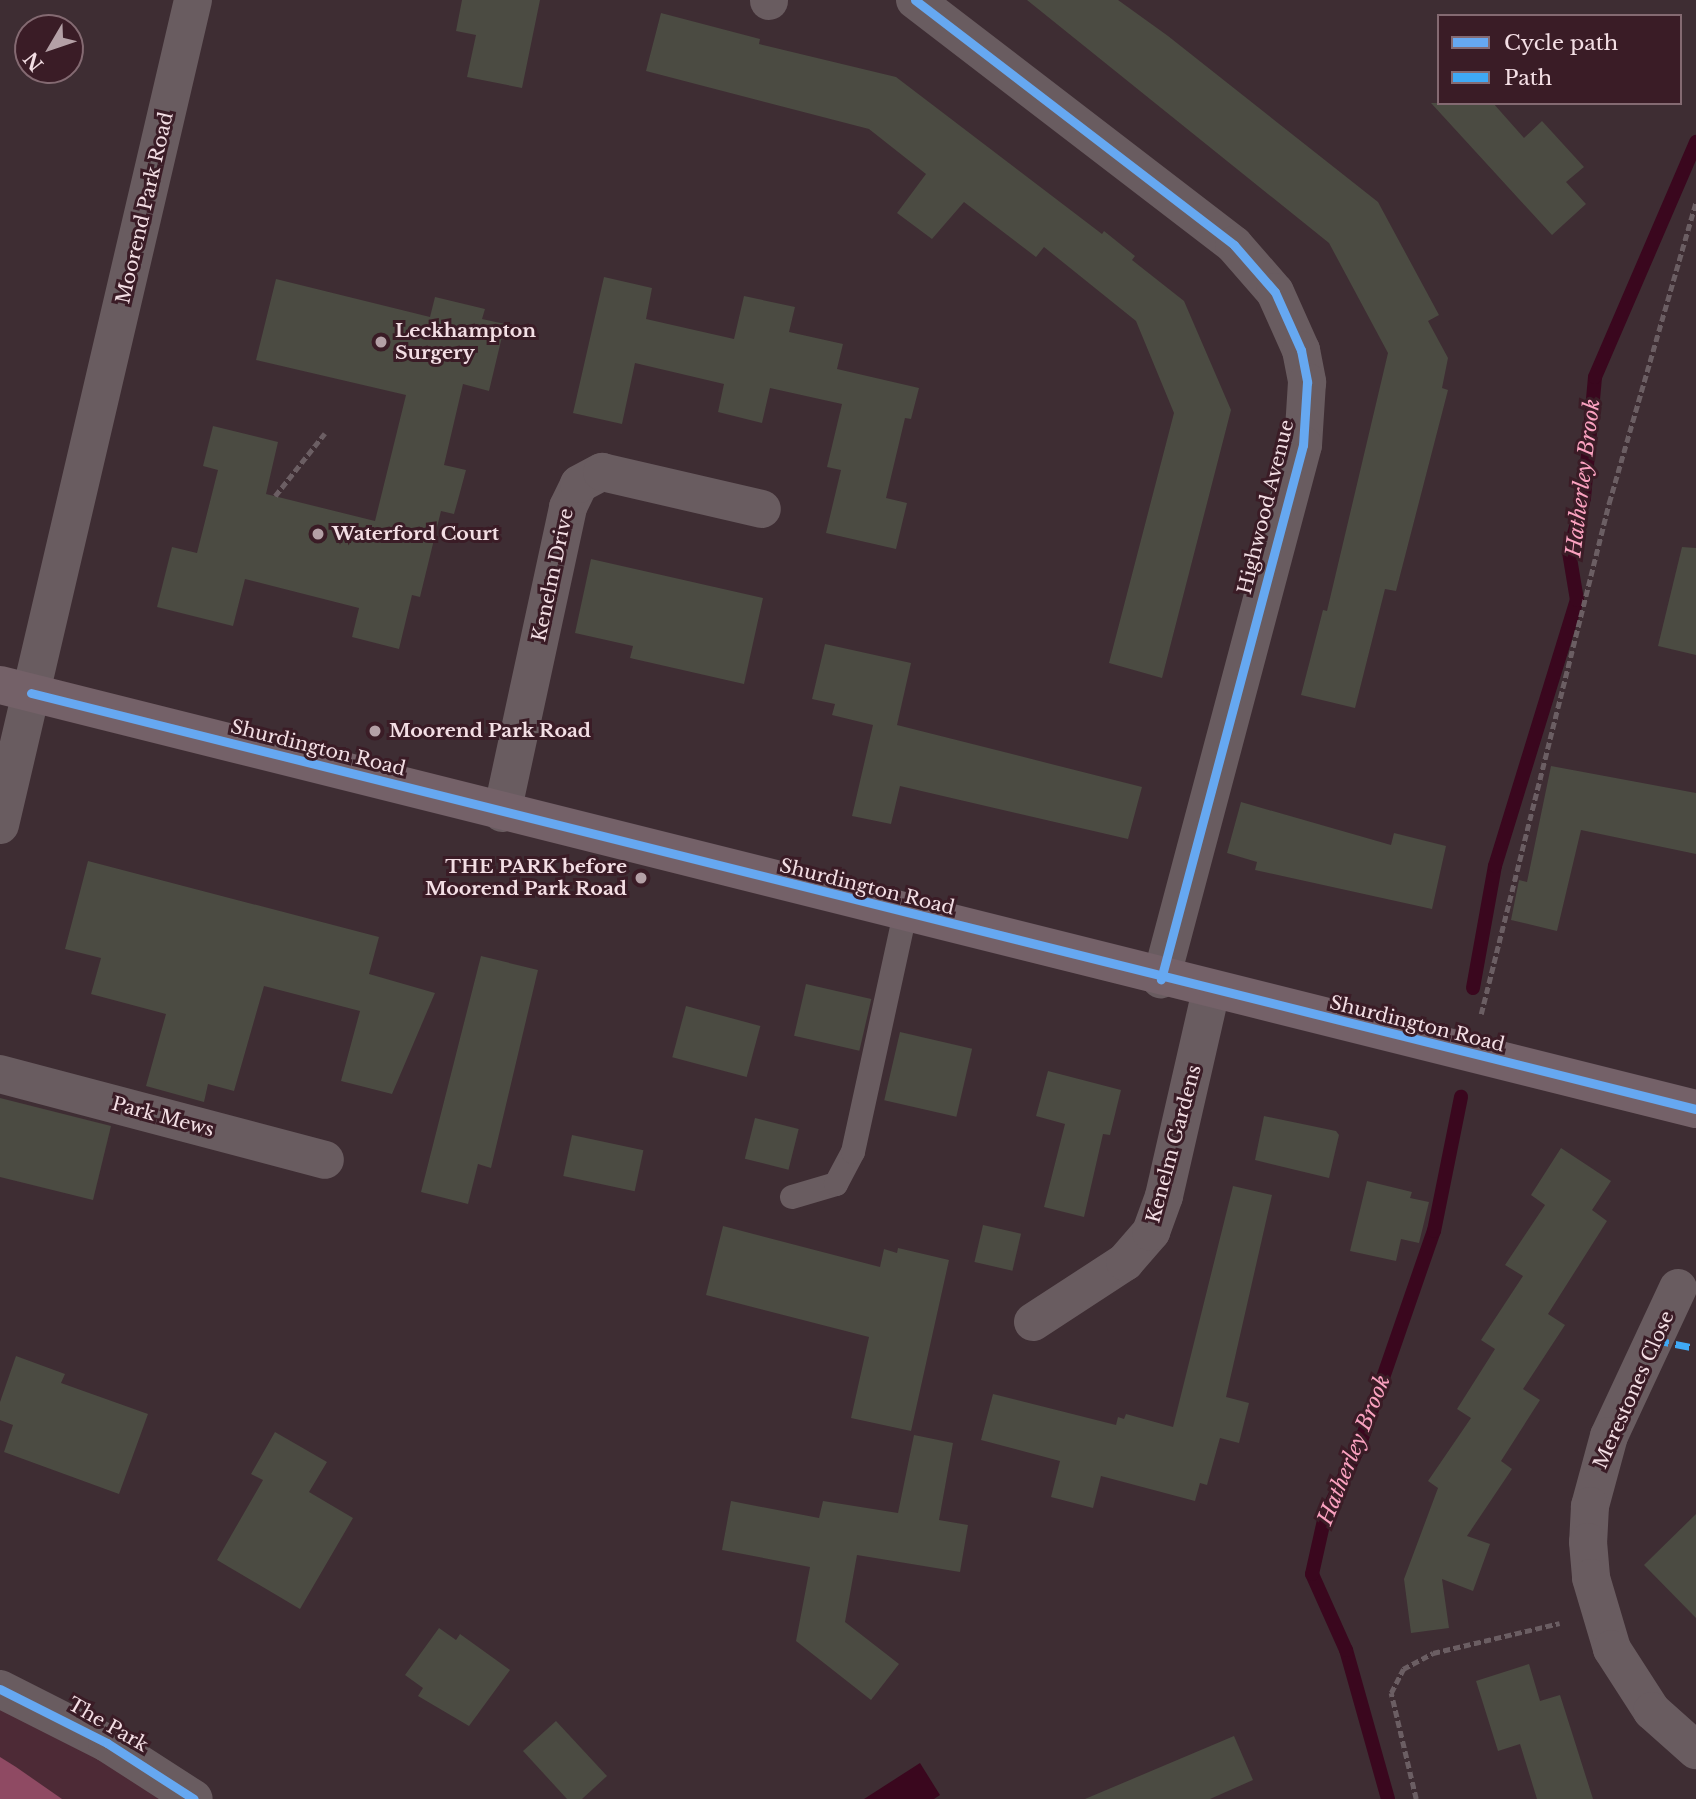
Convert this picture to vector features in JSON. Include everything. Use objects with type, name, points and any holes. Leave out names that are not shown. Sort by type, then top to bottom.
[{"type":"main road","name":"Shurdington Road","points":[[16,689],[1161,979],[1696,1109]]},
{"type":"street","name":"Moorend Park Road","points":[[0,825],[16,689],[193,0]]},
{"type":"street","name":"Highwood Avenue","points":[[915,0],[1234,245],[1275,292],[1301,351],[1307,382],[1303,445],[1161,979]]},
{"type":"street","name":"Kenelm Drive","points":[[502,813],[568,507],[579,484],[602,472],[762,509]]},
{"type":"street","name":"Kenelm Gardens","points":[[1033,1322],[1125,1262],[1151,1231],[1164,1196],[1211,991]]},
{"type":"street","name":"Park Mews","points":[[0,1074],[325,1160]]},
{"type":"street","name":"Merestones Close","points":[[1678,1288],[1597,1470],[1588,1542],[1599,1614],[1629,1682],[1652,1711],[1696,1751]]},
{"type":"street","name":"The Park","points":[[0,1689],[107,1743],[194,1799]]},
{"type":"lane","points":[[792,1197],[836,1184],[853,1152],[905,914]]},
{"type":"path","points":[[1471,1055],[1609,503],[1696,202]]},
{"type":"path","points":[[275,496],[325,433]]},
{"type":"path","points":[[1416,1799],[1391,1693],[1403,1669],[1433,1653],[1599,1614]]},
{"type":"shaded area","points":[[0,1689],[194,1799],[0,1799]]},
{"type":"shaded area","points":[[0,1757],[16,1767],[62,1799],[0,1799]]},
{"type":"shaded area","points":[[920,1763],[940,1795],[934,1799],[864,1799]]},
{"type":"building","points":[[462,0],[540,0],[522,88],[467,77],[476,35],[456,31]]},
{"type":"building","points":[[1027,0],[1118,0],[1168,36],[1378,202],[1439,315],[1428,321],[1448,358],[1442,388],[1448,390],[1396,591],[1385,589],[1355,708],[1301,695],[1323,610],[1327,611],[1388,353],[1329,243]]},
{"type":"building","points":[[661,13],[760,39],[759,44],[896,77],[1102,234],[1104,231],[1135,256],[1132,260],[1184,301],[1231,410],[1162,678],[1109,663],[1174,413],[1136,321],[1044,247],[1036,257],[964,202],[932,239],[897,213],[926,174],[869,129],[646,71]]},
{"type":"building","points":[[1431,103],[1495,105],[1524,138],[1542,121],[1584,167],[1566,182],[1586,204],[1552,235]]},
{"type":"building","points":[[604,277],[652,288],[646,319],[734,339],[744,296],[795,307],[789,332],[843,344],[837,369],[919,388],[911,419],[905,418],[886,498],[907,503],[896,549],[826,533],[841,470],[827,467],[842,404],[770,388],[762,423],[718,412],[724,384],[635,363],[622,424],[573,413]]},
{"type":"building","points":[[276,279],[430,317],[435,297],[485,309],[482,319],[505,324],[489,391],[463,384],[444,465],[466,470],[454,514],[441,511],[420,597],[412,595],[399,649],[352,637],[359,608],[245,579],[233,626],[157,607],[172,547],[197,553],[218,470],[203,466],[213,426],[278,442],[266,494],[375,521],[406,395],[256,360]]},
{"type":"building","points":[[1682,547],[1696,548],[1696,655],[1658,646]]},
{"type":"building","points":[[591,559],[763,598],[744,684],[630,658],[633,646],[575,633]]},
{"type":"building","points":[[825,644],[911,663],[897,725],[1142,787],[1128,839],[900,786],[891,824],[852,816],[873,725],[832,715],[835,704],[812,699]]},
{"type":"building","points":[[1551,766],[1696,793],[1696,854],[1581,830],[1557,931],[1511,920],[1519,880],[1527,882]]},
{"type":"building","points":[[1241,802],[1391,845],[1394,833],[1446,846],[1432,909],[1255,870],[1257,862],[1227,853]]},
{"type":"building","points":[[88,861],[379,937],[369,974],[435,993],[392,1094],[341,1081],[360,1011],[264,986],[234,1091],[208,1084],[204,1102],[146,1086],[166,1014],[91,994],[101,958],[65,949]]},
{"type":"building","points":[[481,956],[538,970],[491,1168],[478,1164],[468,1204],[421,1192]]},
{"type":"building","points":[[806,984],[871,999],[859,1051],[794,1036]]},
{"type":"building","points":[[686,1006],[760,1026],[747,1077],[672,1057]]},
{"type":"building","points":[[900,1032],[972,1049],[956,1117],[884,1100]]},
{"type":"building","points":[[1048,1071],[1121,1090],[1110,1135],[1103,1134],[1084,1217],[1044,1207],[1065,1124],[1036,1116]]},
{"type":"building","points":[[0,1098],[111,1126],[93,1200],[0,1177]]},
{"type":"building","points":[[1264,1116],[1336,1131],[1339,1135],[1329,1178],[1255,1160]]},
{"type":"building","points":[[755,1118],[799,1129],[789,1170],[745,1159]]},
{"type":"building","points":[[572,1135],[643,1150],[635,1191],[563,1176]]},
{"type":"building","points":[[1561,1148],[1611,1181],[1592,1210],[1607,1221],[1548,1314],[1565,1325],[1523,1389],[1540,1400],[1501,1461],[1512,1469],[1467,1536],[1490,1544],[1473,1591],[1442,1579],[1449,1628],[1411,1633],[1404,1579],[1438,1488],[1428,1481],[1471,1418],[1457,1409],[1495,1349],[1481,1340],[1523,1276],[1505,1265],[1545,1205],[1531,1195]]},
{"type":"building","points":[[1367,1181],[1412,1192],[1410,1198],[1429,1202],[1419,1243],[1401,1239],[1396,1261],[1350,1251]]},
{"type":"building","points":[[1233,1186],[1272,1195],[1226,1397],[1249,1403],[1239,1443],[1220,1438],[1207,1485],[1200,1483],[1195,1501],[1101,1476],[1093,1508],[1051,1497],[1060,1461],[981,1440],[993,1394],[1116,1425],[1118,1417],[1124,1419],[1126,1414],[1173,1427]]},
{"type":"building","points":[[983,1225],[1021,1234],[1012,1271],[974,1262]]},
{"type":"building","points":[[723,1226],[880,1267],[884,1249],[897,1253],[898,1248],[949,1260],[911,1431],[851,1418],[869,1337],[706,1295]]},
{"type":"building","points":[[16,1356],[65,1374],[61,1383],[148,1414],[119,1494],[4,1452],[13,1425],[0,1420],[0,1402]]},
{"type":"building","points":[[275,1432],[327,1462],[309,1492],[353,1518],[300,1609],[217,1560],[263,1480],[251,1474]]},
{"type":"building","points":[[914,1435],[953,1443],[939,1520],[968,1525],[960,1572],[857,1555],[845,1622],[899,1664],[871,1700],[796,1641],[810,1567],[722,1550],[731,1501],[819,1518],[823,1501],[898,1513]]},
{"type":"building","points":[[1696,1514],[1696,1618],[1644,1565]]},
{"type":"building","points":[[439,1628],[456,1640],[460,1634],[510,1670],[469,1726],[418,1696],[423,1688],[405,1675]]},
{"type":"building","points":[[1529,1664],[1540,1701],[1560,1695],[1593,1799],[1537,1799],[1520,1744],[1498,1751],[1476,1681]]},
{"type":"building","points":[[556,1721],[607,1776],[582,1799],[567,1799],[523,1751]]},
{"type":"building","points":[[1234,1736],[1253,1780],[1210,1799],[1085,1799]]},
{"type":"waterway","name":"Hatherley Brook","points":[[1473,988],[1495,866],[1577,600],[1569,552],[1584,498],[1595,377],[1696,142]]},
{"type":"waterway","name":"Hatherley Brook","points":[[1388,1799],[1346,1650],[1312,1574],[1325,1516],[1359,1447],[1434,1231],[1461,1097]]},
{"type":"marked path","points":[[1655,1340],[1696,1348]]},
{"type":"cycle path","points":[[915,0],[1234,245],[1275,292],[1301,350],[1307,382],[1303,445],[1161,979]]},
{"type":"cycle path","points":[[31,693],[1696,1109]]},
{"type":"cycle path","points":[[0,1689],[107,1743],[194,1799]]},
{"type":"place","name":"Leckhampton Surgery","points":[[381,342]]},
{"type":"place","name":"Waterford Court","points":[[318,534]]},
{"type":"place","name":"Moorend Park Road","points":[[375,731]]},
{"type":"place","name":"THE PARK before Moorend Park Road","points":[[641,878]]}]
